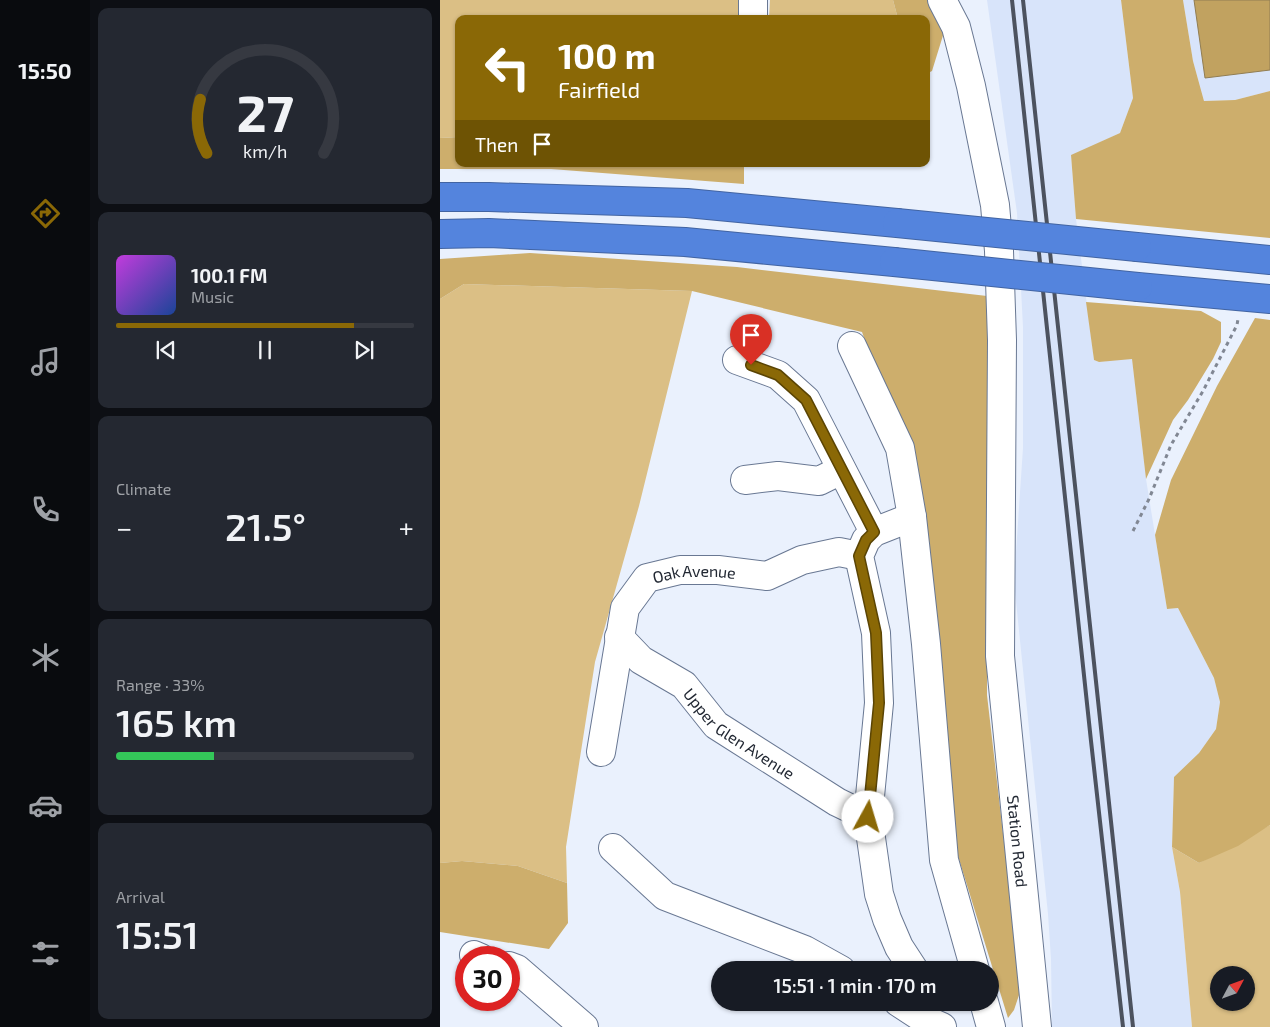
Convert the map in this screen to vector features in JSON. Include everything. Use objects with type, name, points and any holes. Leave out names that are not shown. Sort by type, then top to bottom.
[{"type":"highway","points":[[440,197],[687,202],[1270,260]]},
{"type":"highway","points":[[440,234],[488,233],[685,242],[1270,299]]},
{"type":"street","points":[[753,0],[754,15]]},
{"type":"street","name":"Station Road","points":[[942,0],[956,27],[971,86],[995,205],[999,251],[1002,340],[1000,656],[1037,1027]]},
{"type":"street","points":[[852,346],[900,448],[912,517],[926,644],[944,860],[972,961]]},
{"type":"street","points":[[738,360],[778,375],[806,400],[874,532]]},
{"type":"street","points":[[745,480],[778,476],[819,481],[841,470]]},
{"type":"street","points":[[908,961],[899,947],[879,894],[868,817],[879,703],[876,633],[859,556],[866,540],[874,532],[912,517]]},
{"type":"street","name":"Oak Avenue","points":[[601,752],[619,638],[626,608],[647,578],[680,570],[718,570],[767,576],[802,560],[839,552],[859,556]]},
{"type":"street","name":"Upper Glen Avenue","points":[[619,638],[641,660],[684,685],[716,724],[836,802],[868,817]]},
{"type":"street","points":[[613,848],[665,896],[805,950],[825,961]]},
{"type":"street","points":[[520,972],[584,1027]]},
{"type":"street","points":[[913,1011],[942,1027]]},
{"type":"street","points":[[945,1011],[959,1027]]},
{"type":"street","points":[[987,1011],[991,1027]]},
{"type":"path","points":[[1133,531],[1149,499],[1171,445],[1203,391],[1236,325],[1243,296]]},
{"type":"shaded area","points":[[440,0],[742,0],[743,15],[455,15],[455,137],[440,138]]},
{"type":"shaded area","points":[[770,0],[893,0],[897,15],[769,15]]},
{"type":"shaded area","points":[[893,0],[928,0],[945,29],[932,71],[930,72],[930,15],[897,15]]},
{"type":"shaded area","points":[[987,0],[1121,0],[1133,98],[1120,133],[1071,156],[1076,219],[1094,360],[1099,362],[1132,358],[1146,479],[1167,609],[1178,608],[1214,678],[1220,702],[1216,729],[1199,753],[1174,778],[1172,847],[1180,892],[1192,1027],[1052,1027],[1048,914],[1014,582],[1023,448],[1023,327],[1017,213]]},
{"type":"shaded area","points":[[1121,0],[1183,0],[1193,61],[1204,101],[1235,100],[1270,91],[1270,238],[1076,219],[1071,155],[1120,133],[1133,98]]},
{"type":"shaded area","points":[[1183,0],[1270,0],[1270,91],[1235,100],[1204,101],[1193,61]]},
{"type":"shaded area","points":[[1194,0],[1270,0],[1270,70],[1205,78]]},
{"type":"shaded area","points":[[455,137],[455,167],[744,167],[744,184],[551,169],[440,169],[440,138]]},
{"type":"shaded area","points":[[530,253],[737,267],[987,296],[987,695],[1021,989],[1014,1010],[1008,1018],[999,989],[999,961],[990,961],[958,856],[934,612],[916,484],[862,332],[692,291],[464,284],[440,299],[440,259]]},
{"type":"shaded area","points":[[464,284],[692,291],[639,506],[595,662],[566,847],[567,883],[518,866],[462,861],[440,863],[440,299]]},
{"type":"shaded area","points":[[1086,302],[1201,311],[1221,322],[1221,342],[1213,359],[1188,400],[1173,420],[1146,479],[1132,359],[1099,362],[1094,360]]},
{"type":"shaded area","points":[[1255,318],[1270,320],[1270,825],[1238,846],[1199,863],[1172,847],[1174,777],[1199,753],[1216,729],[1220,702],[1214,678],[1178,608],[1167,609],[1155,535],[1171,480],[1217,386]]},
{"type":"shaded area","points":[[1270,825],[1270,1027],[1192,1027],[1180,892],[1172,847],[1199,863]]},
{"type":"shaded area","points":[[462,861],[518,866],[567,883],[568,923],[549,949],[440,932],[440,863]]},
{"type":"railway","points":[[1012,0],[1123,1027]]},
{"type":"railway","points":[[1023,0],[1133,1027]]},
{"type":"route","points":[[751,365],[778,375],[806,400],[874,532],[866,540],[859,556],[876,633],[879,703],[868,817]]}]
